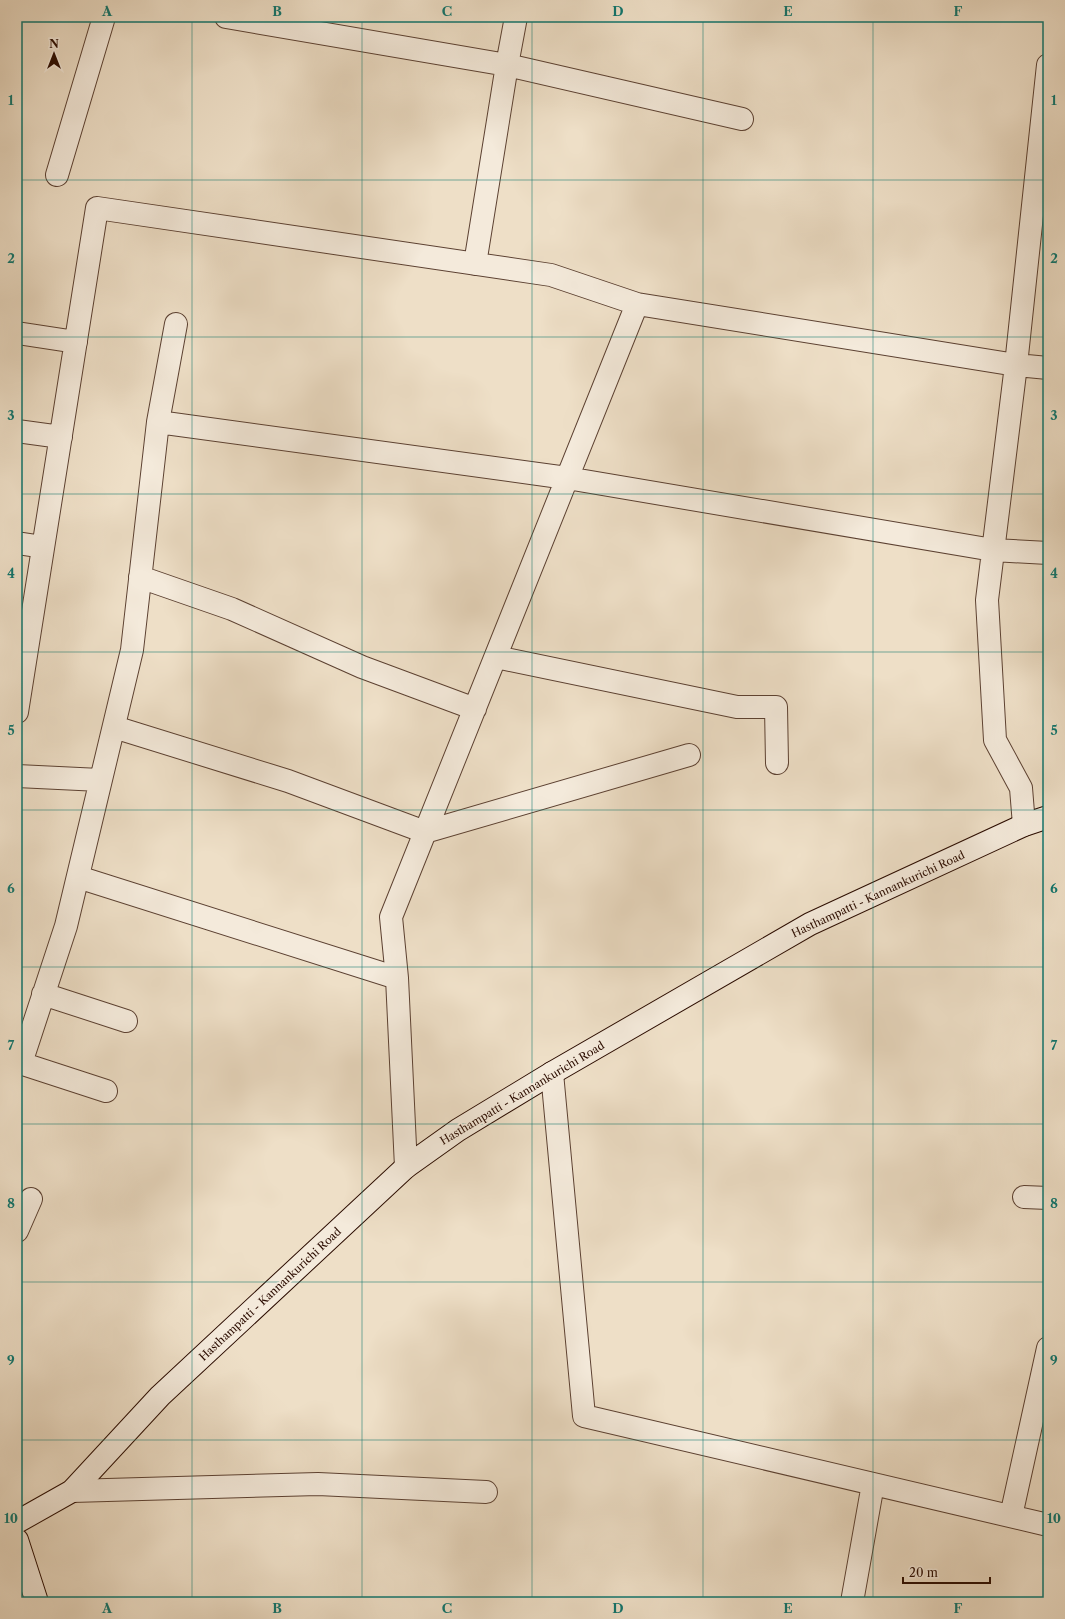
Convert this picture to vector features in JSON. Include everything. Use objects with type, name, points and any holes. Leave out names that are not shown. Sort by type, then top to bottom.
[{"type":"street","points":[[57,175],[104,17]]},
{"type":"street","points":[[226,17],[507,65],[742,119]]},
{"type":"street","points":[[475,264],[516,17]]},
{"type":"street","points":[[1024,825],[1021,788],[995,740],[987,600],[1016,365],[1043,165],[1048,65]]},
{"type":"street","points":[[17,712],[22,649],[43,547],[97,208],[551,275],[638,304],[1016,365],[1048,368]]},
{"type":"street","points":[[406,1167],[397,978],[391,917],[638,304]]},
{"type":"street","points":[[106,1091],[19,1062],[44,994],[66,926],[132,650],[158,422],[176,324]]},
{"type":"street","points":[[17,333],[76,342]]},
{"type":"street","points":[[158,422],[567,478],[993,550],[1048,553]]},
{"type":"street","points":[[17,431],[60,437]]},
{"type":"street","points":[[17,543],[43,547]]},
{"type":"street","points":[[140,577],[232,609],[362,667],[475,709]]},
{"type":"street","points":[[496,656],[737,707],[776,707],[777,763]]},
{"type":"street","points":[[114,727],[288,781],[425,832],[689,755]]},
{"type":"street","points":[[17,776],[100,780]]},
{"type":"street","name":"Hasthampatti - Kannankurichi Road","points":[[17,1522],[72,1491],[160,1396],[406,1167],[458,1130],[552,1073],[810,924],[1024,825],[1048,817]]},
{"type":"street","points":[[78,877],[397,978]]},
{"type":"street","points":[[44,994],[126,1021]]},
{"type":"street","points":[[552,1073],[584,1416],[1048,1525]]},
{"type":"street","points":[[1024,1197],[1048,1198]]},
{"type":"street","points":[[17,1231],[31,1199]]},
{"type":"street","points":[[1011,1516],[1048,1348]]},
{"type":"street","points":[[72,1491],[318,1484],[486,1492]]},
{"type":"street","points":[[852,1602],[873,1484]]},
{"type":"street","points":[[17,1540],[37,1602]]}]
